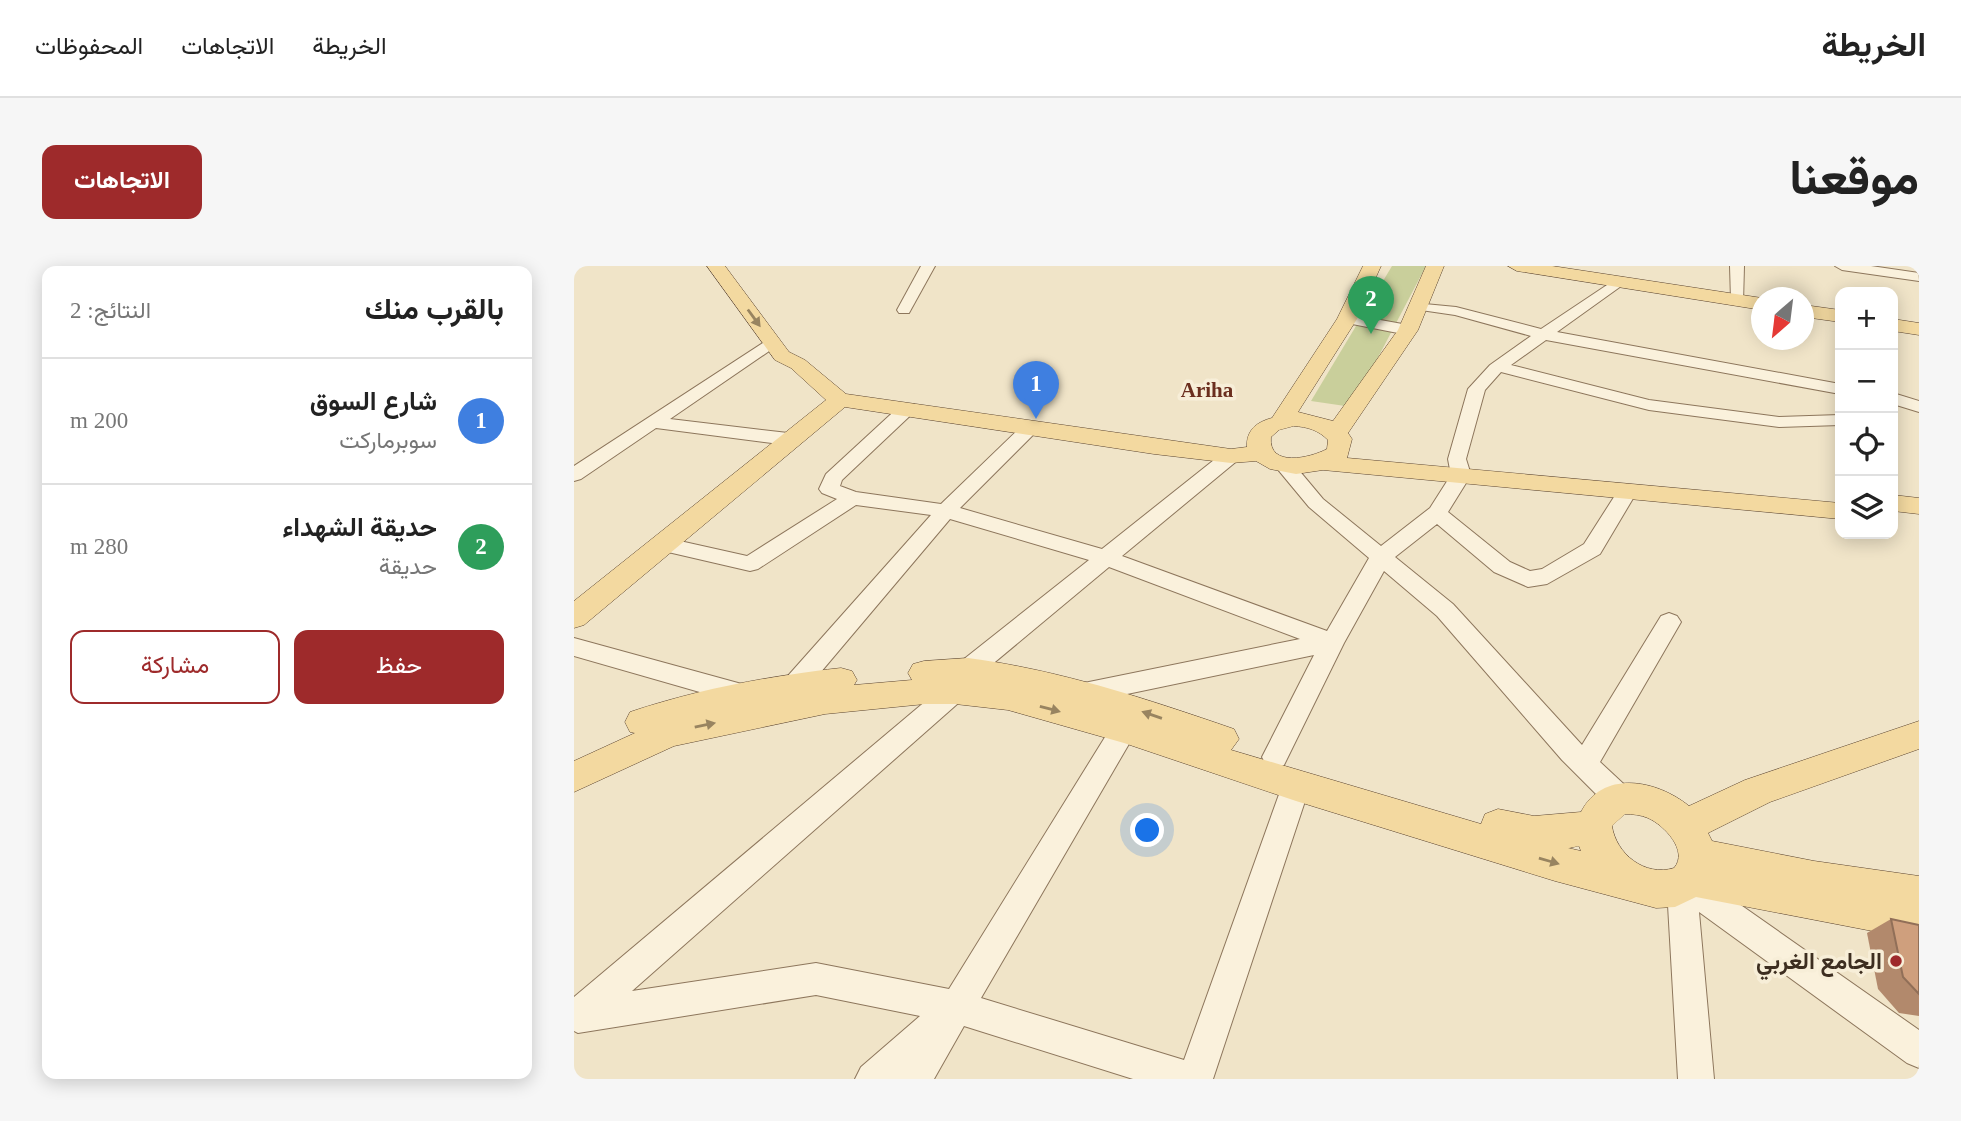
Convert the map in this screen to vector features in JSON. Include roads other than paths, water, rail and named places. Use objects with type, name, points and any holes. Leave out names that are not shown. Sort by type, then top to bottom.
[{"type":"main road","points":[[716,266],[782,356],[798,364],[840,400],[1231,456],[1261,453]]},
{"type":"main road","points":[[735,266],[797,352],[798,364]]},
{"type":"main road","points":[[1281,421],[1347,319],[1372,266]]},
{"type":"main road","points":[[1333,449],[1318,422],[1293,419],[1281,421],[1262,430],[1257,445],[1269,460],[1285,466],[1308,468],[1333,449],[1408,330],[1435,266]]},
{"type":"main road","points":[[1517,266],[1751,302]]},
{"type":"main road","points":[[1814,312],[1835,315]]},
{"type":"main road","points":[[1898,326],[1919,329]]},
{"type":"main road","points":[[574,617],[788,439],[840,400]]},
{"type":"main road","points":[[1333,449],[1628,491],[1835,511]]},
{"type":"main road","points":[[1459,467],[1835,496]]},
{"type":"main road","points":[[1898,504],[1919,506]]},
{"type":"main road","points":[[1898,518],[1919,520]]},
{"type":"main road","points":[[574,757],[629,727],[691,705],[738,693],[795,685],[1020,677],[1084,693],[1275,757],[1518,833],[1538,835],[1593,826]]},
{"type":"main road","points":[[574,777],[668,733],[825,701],[925,691],[961,680],[1008,697],[1124,729],[1296,786],[1648,888],[1687,866],[1758,791],[1919,735]]},
{"type":"main road","points":[[1630,881],[1614,870],[1602,856],[1595,841],[1593,826],[1597,813],[1606,804],[1619,798],[1634,798],[1668,810],[1687,866]]},
{"type":"main road","points":[[1687,866],[1814,879],[1919,895]]},
{"type":"main road","points":[[1687,866],[1919,920]]},
{"type":"street","points":[[904,310],[928,266]]},
{"type":"street","points":[[1737,266],[1738,300]]},
{"type":"street","points":[[1842,266],[1919,278]]},
{"type":"street","points":[[1275,757],[1332,642],[1380,558],[1437,513],[1459,467],[1477,389],[1542,334],[1619,281]]},
{"type":"street","points":[[1419,306],[1455,311],[1542,334],[1835,388]]},
{"type":"street","points":[[1347,319],[1408,330]]},
{"type":"street","points":[[574,475],[772,342]]},
{"type":"street","points":[[1500,367],[1649,405],[1779,422],[1835,420]]},
{"type":"street","points":[[908,408],[833,478],[829,489],[852,498],[946,510],[1107,558],[1332,642]]},
{"type":"street","points":[[652,422],[788,439]]},
{"type":"street","points":[[795,685],[946,510],[1030,428]]},
{"type":"street","points":[[576,1017],[961,680],[1231,456]]},
{"type":"street","points":[[1285,466],[1316,503],[1445,610],[1619,798]]},
{"type":"street","points":[[1437,513],[1502,567],[1528,579],[1547,576],[1592,549],[1628,491]]},
{"type":"street","points":[[662,544],[750,564],[852,498]]},
{"type":"street","points":[[1585,764],[1669,622]]},
{"type":"street","points":[[1084,693],[1332,642]]},
{"type":"street","points":[[574,647],[738,693]]},
{"type":"street","points":[[914,1079],[1124,729]]},
{"type":"street","points":[[576,1017],[816,979],[956,1007],[1192,1079],[1296,786]]},
{"type":"street","points":[[1687,866],[1919,1051]]},
{"type":"street","points":[[1687,866],[1683,905],[1696,1079]]},
{"type":"street","points":[[873,1079],[956,1007]]},
{"type":"place","name":"حديقة الشهداء","points":[[1371,334]]},
{"type":"place","name":"شارع السوق","points":[[1036,419]]},
{"type":"place","name":"الجامع الغربي","points":[[1896,961]]},
{"type":"district","name":"Ariha","points":[[1207,390]]}]
